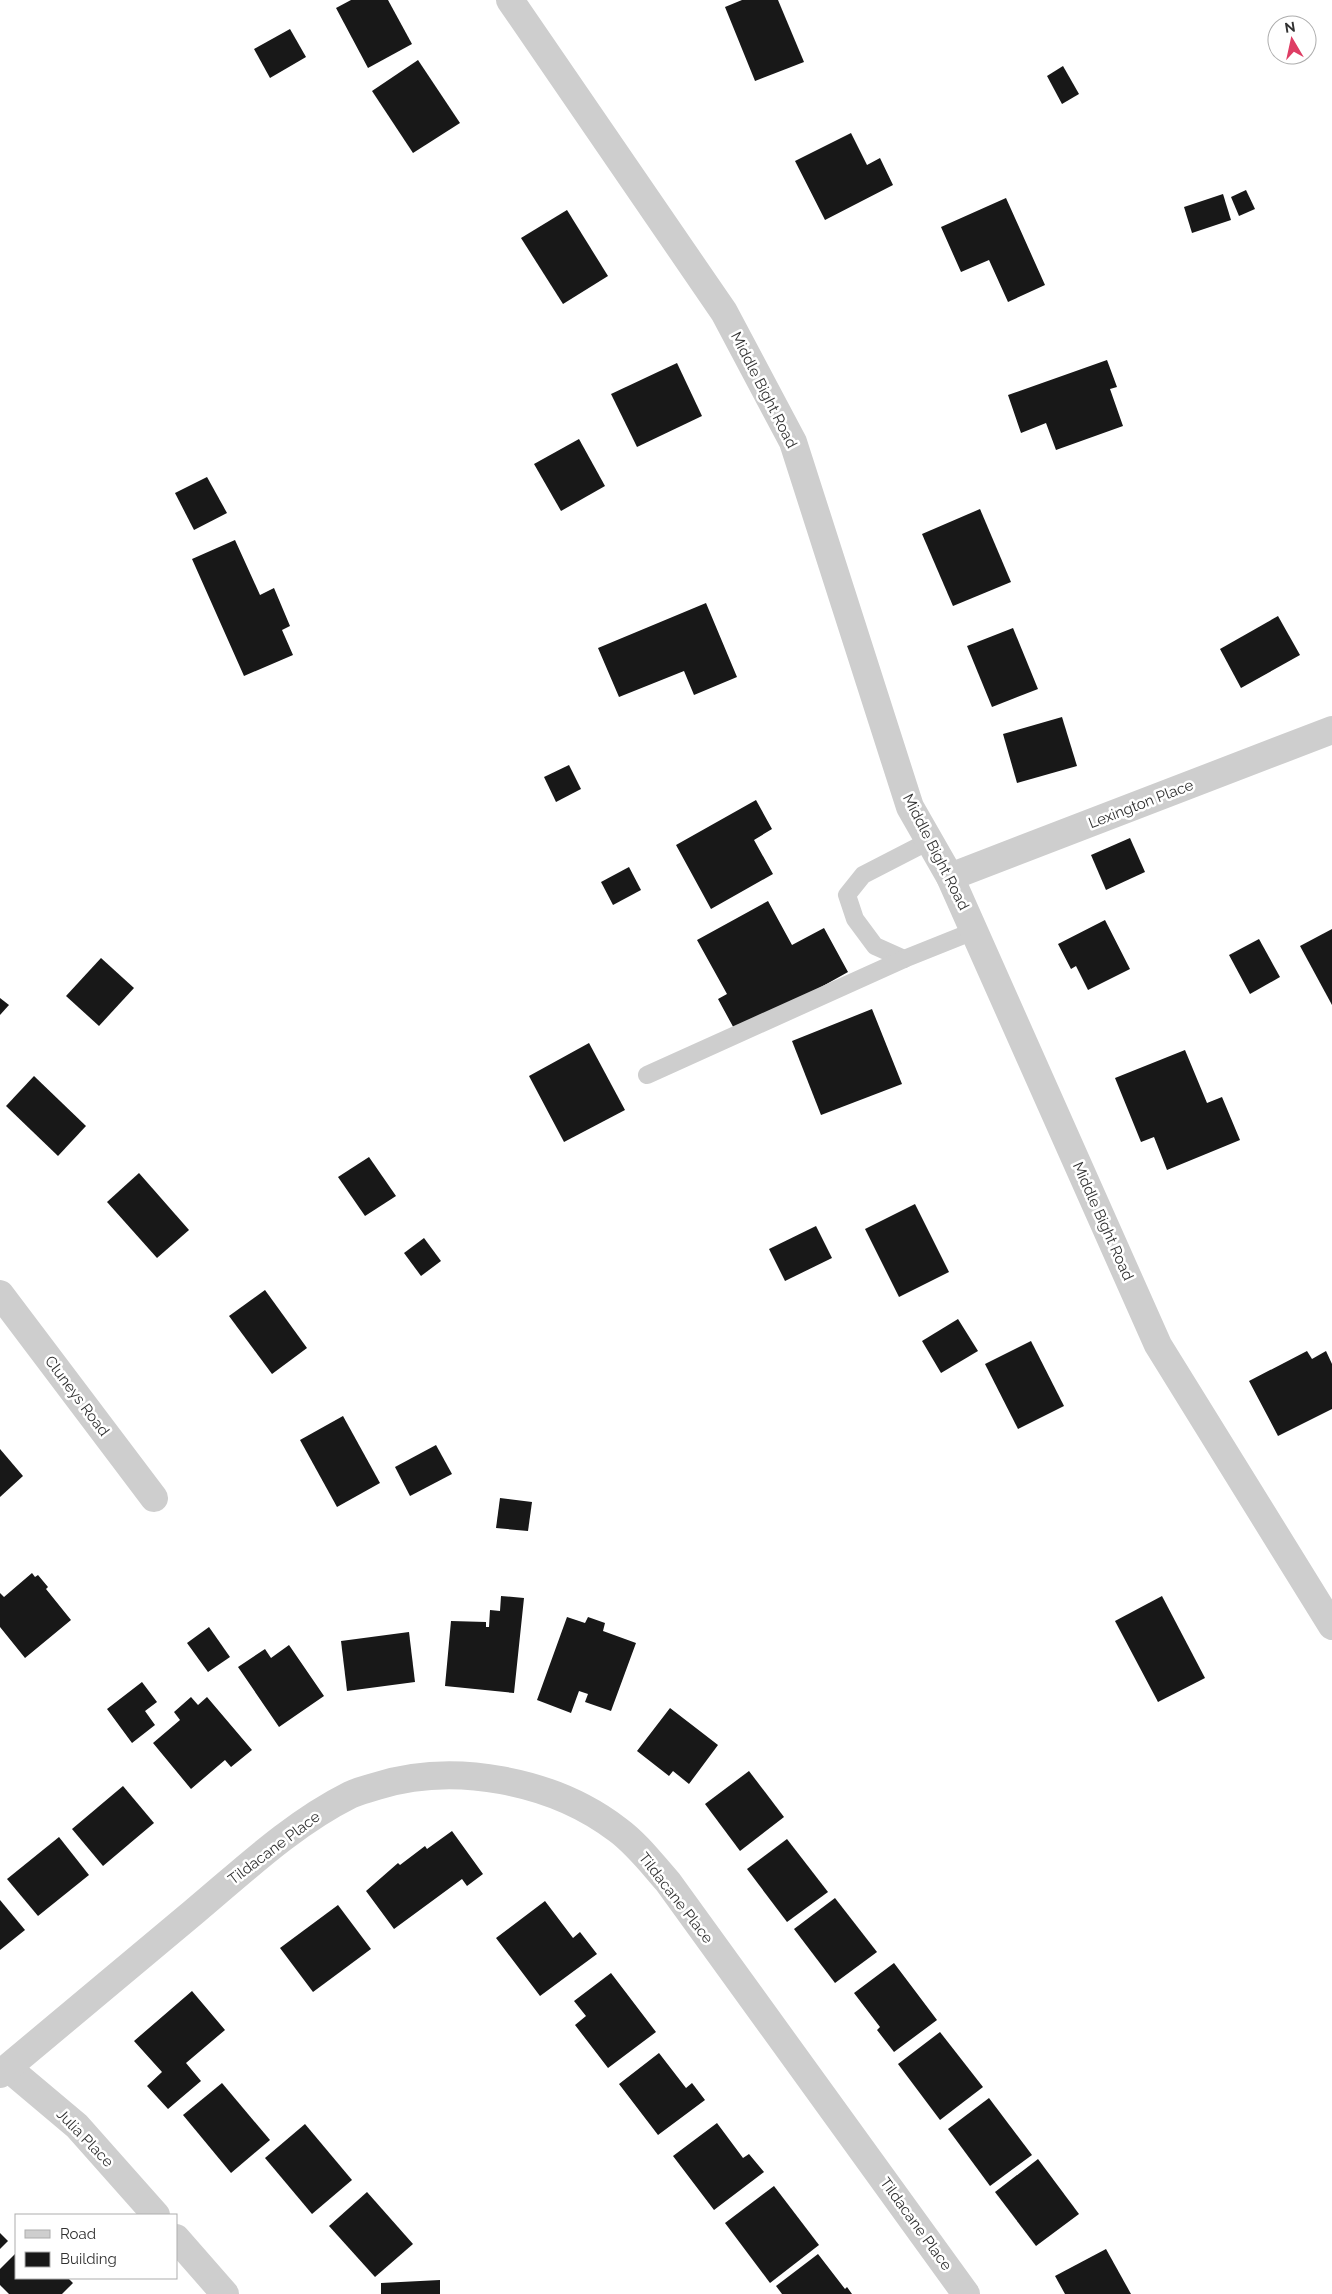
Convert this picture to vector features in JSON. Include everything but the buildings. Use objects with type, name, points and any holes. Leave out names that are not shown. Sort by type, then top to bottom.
[{"type":"street","name":"Middle Bight Road","points":[[510,0],[724,312],[793,442],[910,807],[950,877],[1158,1345],[1332,1626]]},
{"type":"street","name":"Lexington Place","points":[[950,877],[1332,730]]},
{"type":"street","name":"Cluneys Road","points":[[0,1294],[154,1498]]},
{"type":"street","name":"Tildacane Place","points":[[4,2071],[261,1855],[308,1820],[351,1794],[399,1779],[443,1774],[483,1777],[520,1784],[596,1814],[619,1831],[668,1882],[966,2294]]},
{"type":"street","name":"Julia Place","points":[[4,2071],[78,2126],[155,2214]]},
{"type":"street","points":[[178,2240],[225,2294]]},
{"type":"lane","points":[[904,959],[875,946],[855,919],[847,894],[863,875],[930,841]]},
{"type":"lane","points":[[647,1075],[904,959],[974,931]]}]
